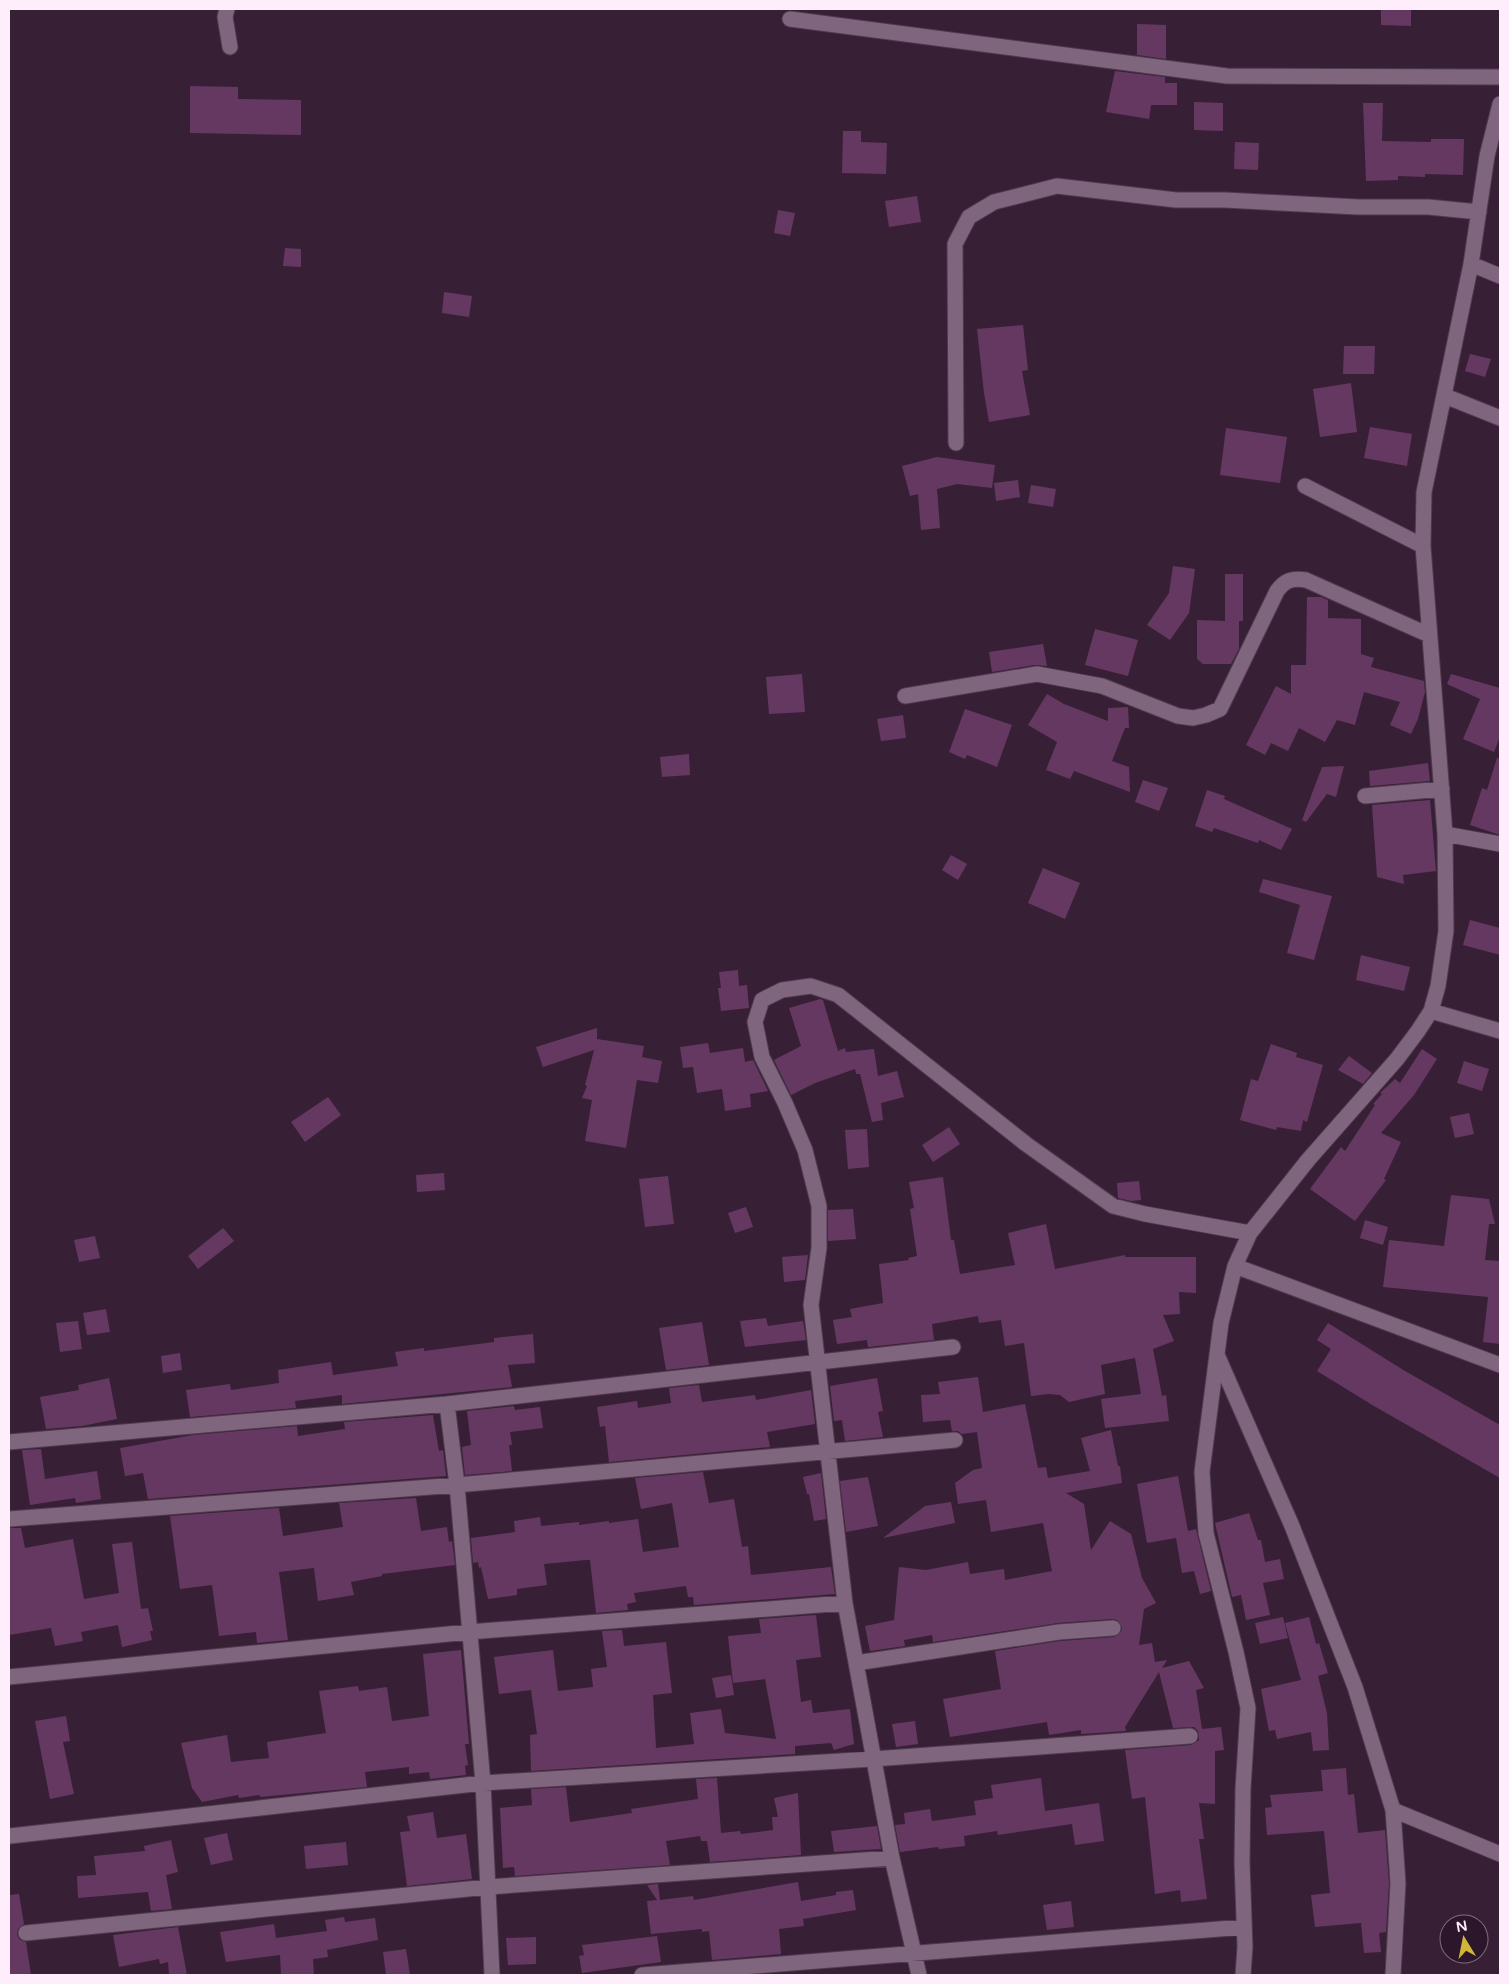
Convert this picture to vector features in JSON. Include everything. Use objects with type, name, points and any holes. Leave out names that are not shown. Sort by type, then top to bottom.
[{"type":"street","points":[[227,9],[226,16],[230,47]]},
{"type":"street","points":[[790,19],[1227,76],[1500,77]]},
{"type":"street","points":[[1244,1975],[1243,1789],[1248,1708],[1206,1533],[1202,1472],[1221,1323],[1235,1266],[1250,1233],[1308,1160],[1396,1059],[1431,1011],[1438,986],[1446,930],[1445,834],[1423,546],[1424,492],[1471,264],[1479,212],[1494,158],[1500,104]]},
{"type":"street","points":[[956,443],[955,244],[970,217],[994,202],[1057,186],[1176,200],[1428,207],[1479,212]]},
{"type":"street","points":[[1471,264],[1500,276]]},
{"type":"street","points":[[1445,396],[1500,418]]},
{"type":"street","points":[[1305,486],[1423,546]]},
{"type":"street","points":[[905,696],[1037,674],[1102,686],[1178,716],[1192,718],[1206,715],[1220,709],[1277,591],[1284,582],[1296,578],[1306,580],[1429,635]]},
{"type":"street","points":[[1365,796],[1442,789]]},
{"type":"street","points":[[1445,834],[1500,844]]},
{"type":"street","points":[[919,1975],[892,1858],[844,1603],[811,1305],[819,1248],[819,1206],[804,1150],[785,1103],[762,1057],[755,1022],[762,1000],[782,990],[811,986],[838,995],[1026,1144],[1113,1206],[1250,1233]]},
{"type":"street","points":[[1431,1011],[1500,1030]]},
{"type":"street","points":[[1235,1266],[1500,1365]]},
{"type":"street","points":[[9,1442],[447,1404],[953,1347]]},
{"type":"street","points":[[1218,1357],[1292,1526],[1355,1687],[1393,1810],[1398,1883],[1393,1975]]},
{"type":"street","points":[[447,1404],[457,1485],[468,1632],[483,1783],[492,1975]]},
{"type":"street","points":[[9,1520],[457,1485],[955,1440]]},
{"type":"street","points":[[9,1677],[468,1632],[844,1603]]},
{"type":"street","points":[[856,1662],[1058,1632],[1112,1628]]},
{"type":"street","points":[[10,1836],[483,1783],[873,1759],[1190,1736]]},
{"type":"street","points":[[1393,1810],[1500,1854]]},
{"type":"street","points":[[26,1933],[488,1887],[892,1858]]},
{"type":"street","points":[[642,1975],[1244,1927]]},
{"type":"building","points":[[1381,9],[1411,9],[1411,26],[1381,25]]},
{"type":"building","points":[[1137,24],[1166,25],[1166,59],[1137,55]]},
{"type":"building","points":[[1115,71],[1165,77],[1165,83],[1177,83],[1177,105],[1151,105],[1149,119],[1106,112]]},
{"type":"building","points":[[190,86],[238,87],[238,99],[301,100],[301,135],[190,133]]},
{"type":"building","points":[[1194,102],[1223,103],[1223,131],[1194,130]]},
{"type":"building","points":[[1363,103],[1383,103],[1382,141],[1431,142],[1431,139],[1464,139],[1463,175],[1425,174],[1425,177],[1398,176],[1398,180],[1366,181]]},
{"type":"building","points":[[843,131],[861,131],[861,142],[887,143],[886,174],[842,173]]},
{"type":"building","points":[[1235,142],[1259,143],[1258,170],[1234,169]]},
{"type":"building","points":[[917,196],[921,222],[889,227],[885,201]]},
{"type":"building","points":[[778,210],[795,213],[790,236],[774,233]]},
{"type":"building","points":[[285,248],[301,249],[301,267],[283,266]]},
{"type":"building","points":[[444,292],[472,296],[469,317],[442,313]]},
{"type":"building","points":[[1023,325],[1028,370],[1022,371],[1030,415],[989,422],[977,329]]},
{"type":"building","points":[[1344,346],[1375,346],[1374,374],[1343,374]]},
{"type":"building","points":[[1470,354],[1491,359],[1485,377],[1465,371]]},
{"type":"building","points":[[1351,383],[1357,432],[1320,437],[1313,389]]},
{"type":"building","points":[[1370,427],[1412,434],[1407,466],[1364,458]]},
{"type":"building","points":[[1226,428],[1287,437],[1280,483],[1220,475]]},
{"type":"building","points":[[937,457],[995,465],[992,488],[957,484],[937,489],[940,528],[921,530],[918,494],[910,496],[902,466]]},
{"type":"building","points":[[1018,480],[1020,497],[996,501],[994,483]]},
{"type":"building","points":[[1031,485],[1056,489],[1053,507],[1028,503]]},
{"type":"building","points":[[1173,566],[1195,569],[1189,613],[1170,640],[1147,625],[1169,593]]},
{"type":"building","points":[[1225,574],[1243,574],[1243,621],[1239,621],[1239,649],[1231,664],[1203,664],[1197,659],[1197,620],[1225,621]]},
{"type":"building","points":[[1307,597],[1321,597],[1328,600],[1328,618],[1361,619],[1361,654],[1374,658],[1371,667],[1424,681],[1425,692],[1418,719],[1411,734],[1390,725],[1400,702],[1364,692],[1355,725],[1337,720],[1325,742],[1299,728],[1288,751],[1271,743],[1265,755],[1246,745],[1276,686],[1291,694],[1291,665],[1306,665]]},
{"type":"building","points":[[1095,629],[1138,640],[1128,676],[1085,665]]},
{"type":"building","points":[[1043,644],[1047,666],[1035,665],[992,672],[989,652]]},
{"type":"building","points":[[802,674],[805,712],[769,714],[766,677]]},
{"type":"building","points":[[1451,674],[1500,688],[1500,737],[1494,752],[1463,739],[1480,699],[1447,684]]},
{"type":"building","points":[[1047,694],[1064,704],[1108,721],[1108,708],[1128,707],[1129,728],[1125,728],[1112,761],[1129,767],[1130,792],[1074,771],[1070,779],[1046,770],[1057,742],[1028,725]]},
{"type":"building","points":[[965,709],[1012,725],[997,767],[967,755],[965,759],[949,752]]},
{"type":"building","points":[[903,715],[906,738],[881,741],[877,719]]},
{"type":"building","points":[[689,754],[690,775],[662,777],[660,757]]},
{"type":"building","points":[[1497,758],[1500,759],[1500,835],[1470,825],[1482,788],[1487,790]]},
{"type":"building","points":[[1428,763],[1430,781],[1370,786],[1369,771]]},
{"type":"building","points":[[1344,766],[1336,797],[1327,794],[1306,822],[1302,820],[1322,767]]},
{"type":"building","points":[[1143,780],[1168,788],[1159,811],[1135,802]]},
{"type":"building","points":[[1207,790],[1225,796],[1224,799],[1292,829],[1281,850],[1259,840],[1258,843],[1214,828],[1212,832],[1195,826]]},
{"type":"building","points":[[1430,800],[1436,871],[1403,875],[1404,884],[1377,877],[1372,805]]},
{"type":"building","points":[[951,855],[967,864],[958,880],[942,870]]},
{"type":"building","points":[[1043,868],[1080,883],[1065,919],[1028,903]]},
{"type":"building","points":[[1263,879],[1332,896],[1314,960],[1287,953],[1300,905],[1259,892]]},
{"type":"building","points":[[1470,920],[1500,928],[1500,955],[1463,945]]},
{"type":"building","points":[[1361,955],[1410,967],[1404,991],[1356,980]]},
{"type":"building","points":[[738,970],[739,986],[747,985],[749,1008],[721,1011],[718,988],[721,988],[719,972]]},
{"type":"building","points":[[820,999],[823,1000],[838,1051],[845,1048],[846,1052],[874,1049],[878,1076],[897,1071],[904,1097],[881,1103],[883,1120],[872,1122],[860,1074],[856,1074],[855,1069],[815,1083],[791,1095],[774,1060],[801,1046],[789,1008]]},
{"type":"building","points":[[597,1028],[597,1039],[644,1046],[642,1057],[662,1061],[658,1083],[637,1080],[626,1148],[585,1141],[592,1100],[582,1098],[587,1086],[585,1085],[594,1050],[543,1067],[536,1047]]},
{"type":"building","points":[[708,1043],[710,1053],[743,1048],[745,1062],[753,1060],[768,1091],[750,1094],[751,1107],[725,1111],[722,1089],[697,1093],[693,1067],[683,1068],[680,1047]]},
{"type":"building","points":[[1271,1044],[1297,1053],[1296,1057],[1323,1065],[1307,1122],[1303,1120],[1301,1131],[1277,1127],[1276,1130],[1240,1120],[1251,1079],[1258,1081]]},
{"type":"building","points":[[1422,1049],[1437,1059],[1414,1095],[1381,1133],[1401,1142],[1384,1179],[1386,1180],[1355,1221],[1310,1189],[1341,1147],[1345,1151],[1375,1105],[1373,1104],[1382,1094],[1380,1093],[1395,1079],[1400,1083]]},
{"type":"building","points":[[1349,1056],[1372,1073],[1363,1084],[1338,1070]]},
{"type":"building","points":[[1464,1061],[1489,1069],[1482,1091],[1457,1083]]},
{"type":"building","points":[[328,1097],[341,1115],[305,1142],[291,1122]]},
{"type":"building","points":[[1469,1113],[1474,1134],[1455,1138],[1450,1117]]},
{"type":"building","points":[[949,1127],[960,1144],[933,1162],[922,1145]]},
{"type":"building","points":[[867,1129],[869,1167],[848,1169],[845,1130]]},
{"type":"building","points":[[444,1173],[445,1190],[417,1192],[416,1175]]},
{"type":"building","points":[[668,1176],[674,1224],[645,1227],[639,1179]]},
{"type":"building","points":[[943,1177],[951,1240],[954,1240],[960,1274],[1015,1265],[1008,1233],[1046,1224],[1055,1269],[1125,1255],[1125,1257],[1196,1257],[1196,1293],[1179,1292],[1180,1314],[1163,1315],[1174,1341],[1153,1349],[1162,1396],[1166,1395],[1169,1421],[1105,1428],[1101,1399],[1141,1394],[1135,1358],[1101,1365],[1105,1394],[1069,1402],[1060,1395],[1031,1396],[1024,1343],[1005,1346],[1001,1320],[979,1323],[978,1316],[932,1324],[934,1340],[868,1347],[867,1340],[837,1344],[833,1320],[852,1317],[850,1309],[883,1303],[879,1264],[909,1260],[908,1258],[917,1256],[910,1209],[914,1208],[909,1182]]},
{"type":"building","points":[[1139,1181],[1141,1200],[1131,1201],[1118,1198],[1117,1183]]},
{"type":"building","points":[[1451,1195],[1489,1199],[1495,1224],[1489,1224],[1485,1260],[1500,1261],[1500,1344],[1483,1342],[1488,1297],[1383,1287],[1389,1240],[1444,1246]]},
{"type":"building","points":[[746,1207],[753,1227],[735,1233],[728,1213]]},
{"type":"building","points":[[853,1209],[856,1239],[828,1241],[828,1210]]},
{"type":"building","points":[[1365,1220],[1388,1227],[1383,1245],[1360,1238]]},
{"type":"building","points":[[223,1228],[234,1241],[198,1269],[188,1256]]},
{"type":"building","points":[[95,1236],[100,1258],[79,1262],[74,1240]]},
{"type":"building","points":[[808,1255],[805,1280],[784,1282],[782,1257]]},
{"type":"building","points":[[106,1309],[110,1332],[87,1335],[83,1313]]},
{"type":"building","points":[[766,1318],[768,1326],[803,1321],[806,1340],[745,1347],[740,1321]]},
{"type":"building","points":[[78,1321],[82,1349],[60,1352],[56,1323]]},
{"type":"building","points":[[702,1322],[709,1365],[666,1370],[659,1328]]},
{"type":"building","points":[[1328,1323],[1405,1371],[1500,1425],[1500,1478],[1317,1371],[1331,1349],[1317,1340]]},
{"type":"building","points":[[533,1334],[535,1363],[508,1365],[512,1387],[342,1404],[342,1395],[295,1401],[296,1408],[190,1417],[186,1390],[230,1384],[231,1390],[279,1383],[278,1370],[331,1362],[333,1375],[398,1366],[395,1352],[424,1348],[424,1351],[494,1342],[494,1338]]},
{"type":"building","points":[[180,1353],[182,1370],[163,1373],[161,1356]]},
{"type":"building","points":[[978,1377],[983,1412],[1025,1404],[1038,1468],[1046,1467],[1048,1478],[1090,1471],[1081,1438],[1111,1430],[1122,1483],[1066,1493],[1084,1504],[1091,1550],[1110,1521],[1131,1534],[1142,1578],[1156,1603],[1144,1609],[1139,1645],[1152,1643],[1155,1662],[1167,1660],[1162,1668],[1189,1661],[1204,1688],[1196,1690],[1202,1729],[1221,1727],[1224,1750],[1215,1751],[1215,1804],[1199,1803],[1204,1839],[1199,1839],[1207,1899],[1181,1902],[1180,1890],[1155,1894],[1145,1797],[1132,1799],[1125,1750],[1191,1745],[1199,1740],[1198,1731],[1194,1727],[1173,1728],[1159,1672],[1125,1727],[1126,1731],[1081,1734],[1081,1730],[1049,1735],[1047,1722],[950,1737],[943,1699],[1001,1689],[995,1651],[1060,1641],[1114,1637],[1121,1632],[1122,1628],[1117,1620],[1058,1623],[933,1642],[932,1635],[904,1640],[905,1646],[870,1651],[865,1626],[894,1620],[899,1567],[926,1570],[968,1562],[970,1574],[1004,1569],[1005,1580],[1052,1571],[1043,1523],[991,1532],[986,1500],[958,1504],[955,1483],[973,1470],[982,1468],[977,1432],[962,1434],[958,1431],[952,1431],[950,1420],[923,1422],[921,1395],[940,1394],[938,1382]]},
{"type":"building","points":[[109,1378],[117,1419],[82,1426],[46,1429],[40,1397],[79,1390],[78,1385]]},
{"type":"building","points":[[877,1378],[883,1411],[878,1412],[883,1437],[845,1441],[842,1420],[834,1421],[830,1386]]},
{"type":"building","points":[[699,1385],[702,1402],[755,1395],[756,1400],[811,1390],[815,1424],[767,1432],[770,1447],[609,1462],[605,1426],[600,1427],[597,1407],[637,1401],[638,1408],[671,1403],[669,1388]]},
{"type":"building","points":[[514,1406],[515,1410],[540,1407],[543,1428],[510,1432],[512,1445],[509,1445],[512,1471],[465,1475],[462,1447],[471,1445],[467,1411]]},
{"type":"building","points":[[433,1415],[439,1451],[443,1450],[446,1476],[148,1499],[143,1473],[125,1476],[120,1448],[193,1435],[297,1426],[298,1436],[345,1429],[344,1422]]},
{"type":"building","points":[[41,1449],[45,1479],[97,1471],[101,1499],[76,1503],[75,1498],[30,1505],[22,1450]]},
{"type":"building","points":[[703,1472],[709,1503],[734,1499],[742,1547],[748,1546],[751,1575],[831,1567],[835,1594],[694,1605],[693,1597],[688,1597],[686,1586],[634,1593],[636,1602],[627,1604],[628,1610],[596,1613],[590,1560],[586,1560],[544,1564],[547,1585],[517,1589],[517,1595],[488,1599],[481,1567],[479,1568],[478,1562],[473,1563],[471,1538],[515,1532],[514,1521],[540,1517],[541,1526],[579,1522],[579,1525],[609,1521],[609,1523],[638,1519],[643,1552],[679,1547],[672,1503],[641,1509],[635,1478]]},
{"type":"building","points":[[821,1473],[826,1519],[814,1521],[809,1494],[807,1494],[803,1477]]},
{"type":"building","points":[[1178,1476],[1188,1531],[1196,1529],[1211,1591],[1200,1594],[1194,1571],[1182,1573],[1176,1538],[1147,1543],[1137,1484]]},
{"type":"building","points":[[868,1477],[878,1526],[846,1532],[840,1481]]},
{"type":"building","points":[[416,1498],[421,1531],[447,1527],[449,1542],[452,1541],[455,1565],[382,1574],[382,1576],[351,1582],[354,1595],[318,1601],[314,1568],[279,1572],[288,1640],[257,1643],[256,1632],[219,1636],[212,1585],[180,1589],[170,1516],[279,1508],[283,1536],[343,1527],[339,1503]]},
{"type":"building","points":[[951,1502],[955,1523],[883,1538],[925,1506]]},
{"type":"building","points":[[1249,1513],[1258,1540],[1261,1540],[1265,1562],[1280,1559],[1284,1579],[1263,1583],[1270,1615],[1246,1620],[1241,1595],[1232,1597],[1215,1523]]},
{"type":"building","points":[[9,1528],[21,1528],[25,1548],[73,1539],[84,1599],[119,1593],[112,1544],[132,1542],[141,1609],[148,1608],[153,1631],[150,1631],[152,1640],[122,1647],[118,1625],[81,1632],[83,1641],[55,1646],[51,1628],[9,1635]]},
{"type":"building","points":[[816,1615],[821,1657],[796,1660],[801,1702],[811,1700],[813,1713],[850,1709],[854,1744],[834,1750],[831,1743],[795,1746],[795,1754],[531,1771],[530,1735],[537,1734],[531,1690],[499,1694],[494,1657],[553,1650],[558,1691],[593,1687],[591,1669],[607,1667],[602,1631],[622,1630],[624,1646],[666,1642],[672,1693],[653,1695],[656,1748],[694,1744],[690,1713],[721,1709],[725,1733],[776,1739],[765,1679],[733,1683],[728,1636],[761,1633],[759,1619]]},
{"type":"building","points":[[1283,1617],[1288,1638],[1260,1644],[1255,1623]]},
{"type":"building","points":[[1309,1617],[1316,1644],[1319,1643],[1328,1673],[1318,1676],[1327,1713],[1329,1750],[1313,1751],[1311,1732],[1277,1739],[1275,1730],[1269,1731],[1261,1689],[1301,1680],[1285,1623]]},
{"type":"building","points":[[461,1650],[469,1744],[465,1744],[468,1765],[465,1766],[466,1775],[430,1779],[429,1772],[409,1774],[409,1767],[365,1772],[367,1787],[260,1797],[260,1795],[239,1798],[238,1795],[202,1802],[192,1788],[181,1743],[227,1735],[231,1762],[269,1758],[267,1742],[326,1733],[319,1691],[358,1686],[359,1691],[387,1687],[392,1721],[429,1716],[423,1654]]},
{"type":"building","points":[[731,1675],[734,1695],[716,1698],[712,1678]]},
{"type":"building","points":[[66,1716],[70,1741],[63,1742],[74,1794],[50,1799],[35,1721]]},
{"type":"building","points":[[915,1721],[918,1744],[896,1747],[892,1724]]},
{"type":"building","points":[[1346,1768],[1348,1795],[1354,1794],[1358,1833],[1385,1830],[1389,1883],[1386,1932],[1379,1933],[1381,1952],[1364,1953],[1361,1923],[1315,1927],[1311,1895],[1330,1893],[1324,1831],[1267,1835],[1265,1808],[1272,1807],[1270,1795],[1323,1791],[1321,1770]]},
{"type":"building","points":[[717,1778],[721,1833],[740,1831],[741,1834],[773,1830],[772,1817],[778,1817],[774,1798],[798,1793],[801,1855],[710,1862],[707,1841],[701,1841],[700,1836],[666,1841],[670,1865],[515,1876],[514,1867],[503,1868],[500,1808],[532,1805],[531,1789],[566,1787],[570,1822],[632,1813],[631,1809],[698,1799],[696,1779]]},
{"type":"building","points":[[1041,1778],[1045,1811],[1099,1803],[1104,1841],[1075,1845],[1072,1824],[998,1835],[997,1831],[964,1836],[965,1846],[900,1852],[895,1825],[905,1824],[904,1813],[930,1809],[932,1821],[976,1815],[974,1801],[993,1798],[991,1785]]},
{"type":"building","points":[[433,1812],[437,1838],[466,1834],[472,1879],[407,1886],[400,1832],[410,1831],[407,1816]]},
{"type":"building","points":[[877,1826],[881,1849],[834,1852],[831,1831]]},
{"type":"building","points":[[227,1833],[233,1860],[211,1865],[204,1838]]},
{"type":"building","points":[[171,1840],[178,1872],[166,1875],[172,1909],[151,1911],[148,1892],[78,1898],[77,1876],[96,1875],[94,1856],[145,1851],[144,1846]]},
{"type":"building","points":[[346,1842],[348,1865],[306,1869],[304,1846]]},
{"type":"building","points":[[798,1882],[801,1901],[836,1895],[836,1892],[853,1890],[856,1910],[803,1919],[804,1926],[779,1929],[781,1954],[712,1960],[709,1931],[702,1932],[702,1929],[651,1934],[647,1901],[657,1900],[647,1885],[658,1884],[660,1900],[693,1896],[694,1900]]},
{"type":"building","points":[[19,1894],[24,1924],[18,1929],[17,1934],[19,1939],[26,1942],[31,1975],[9,1975],[9,1895]]},
{"type":"building","points":[[1071,1901],[1074,1927],[1047,1930],[1043,1905]]},
{"type":"building","points":[[344,1917],[345,1922],[375,1918],[378,1940],[327,1950],[328,1957],[313,1959],[314,1975],[281,1975],[280,1955],[226,1962],[220,1932],[274,1924],[276,1938],[327,1931],[325,1920]]},
{"type":"building","points":[[178,1927],[187,1975],[169,1975],[168,1962],[160,1964],[159,1959],[119,1967],[113,1935]]},
{"type":"building","points":[[657,1936],[661,1962],[582,1973],[579,1956],[584,1955],[582,1945]]},
{"type":"building","points":[[536,1937],[536,1964],[508,1965],[506,1938]]},
{"type":"building","points":[[406,1949],[410,1975],[386,1975],[383,1952]]}]
